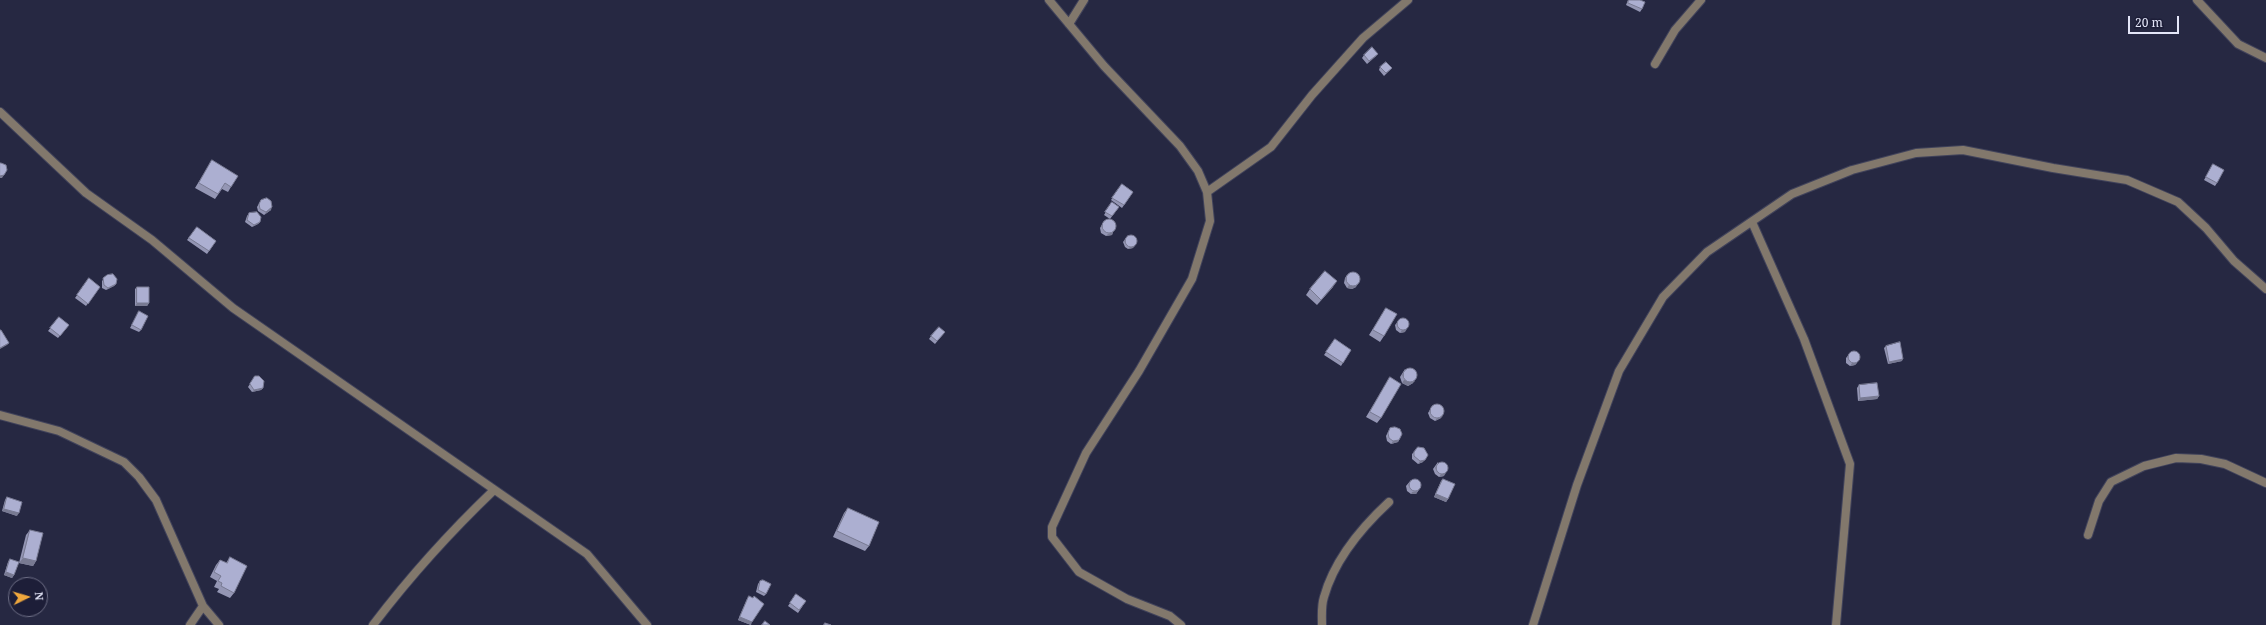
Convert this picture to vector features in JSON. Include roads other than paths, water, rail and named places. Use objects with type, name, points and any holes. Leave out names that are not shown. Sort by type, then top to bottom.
[{"type":"street","points":[[1049,0],[1104,66],[1180,146],[1198,171],[1207,192],[1210,221],[1192,278],[1139,371],[1086,453],[1052,527],[1052,537],[1079,572],[1127,599],[1170,616],[1181,625]]},
{"type":"street","points":[[1069,24],[1084,0]]},
{"type":"street","points":[[1207,192],[1271,147],[1312,95],[1363,38],[1408,0]]},
{"type":"street","points":[[1655,64],[1675,30],[1701,0]]},
{"type":"street","points":[[2197,0],[2238,44],[2266,58]]},
{"type":"street","points":[[0,112],[86,193],[152,240],[233,308],[587,554],[647,625]]},
{"type":"street","points":[[1533,625],[1577,485],[1619,371],[1663,297],[1707,252],[1792,194],[1852,170],[1916,153],[1962,150],[2053,168],[2127,180],[2178,202],[2206,228],[2234,261],[2266,289]]},
{"type":"street","points":[[1752,222],[1804,339],[1850,464],[1836,625]]},
{"type":"street","points":[[0,415],[59,431],[124,462],[139,477],[156,500],[203,606],[219,625]]},
{"type":"street","points":[[2088,535],[2099,501],[2111,482],[2144,466],[2176,458],[2201,459],[2225,464],[2266,483]]},
{"type":"street","points":[[373,625],[413,573],[448,534],[494,490]]},
{"type":"street","points":[[1322,625],[1323,598],[1341,559],[1366,523],[1389,502]]},
{"type":"street","points":[[190,625],[203,606]]}]
